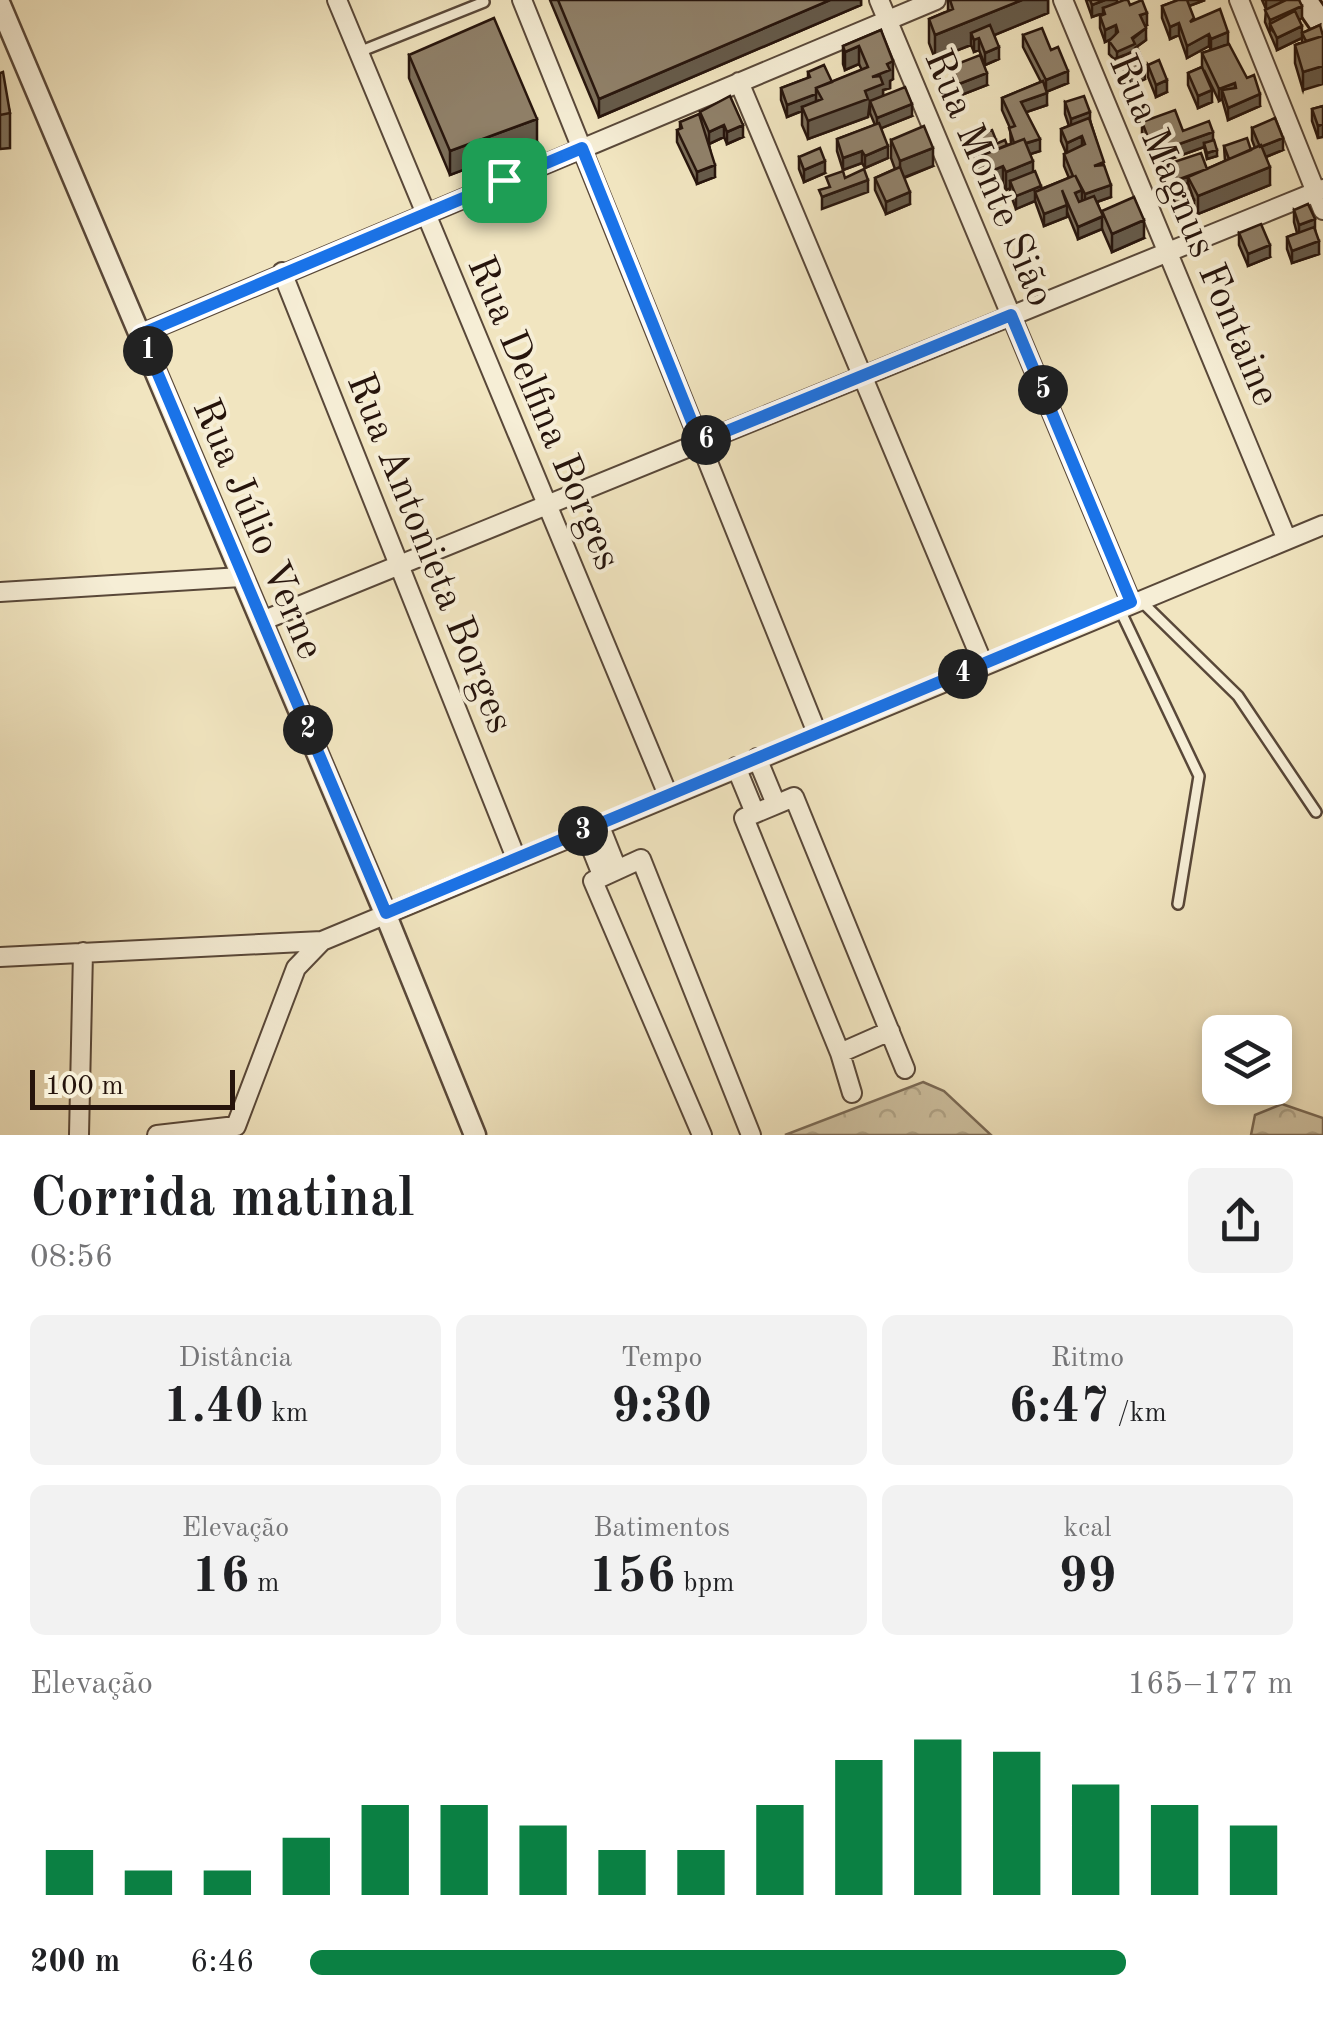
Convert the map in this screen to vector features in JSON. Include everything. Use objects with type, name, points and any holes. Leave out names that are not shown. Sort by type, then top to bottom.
[{"type":"main road","points":[[1305,0],[1323,26]]},
{"type":"street","name":"Rua Delfina Borges","points":[[337,0],[668,796]]},
{"type":"street","points":[[522,0],[817,733]]},
{"type":"street","name":"Rua Monte Sião","points":[[879,0],[1130,603]]},
{"type":"street","points":[[141,334],[936,0]]},
{"type":"street","name":"Rua Magnus Fontaine","points":[[1063,0],[1287,540]]},
{"type":"street","points":[[262,621],[1168,252],[1321,197],[1239,0]]},
{"type":"street","name":"Rua Júlio Verne","points":[[0,5],[386,913],[475,1135]]},
{"type":"street","points":[[739,82],[984,666]]},
{"type":"street","name":"Rua Antonieta Borges","points":[[282,272],[516,858]]},
{"type":"street","points":[[0,956],[322,940],[1323,525]]},
{"type":"street","points":[[0,592],[241,577]]},
{"type":"street","points":[[757,758],[776,804]]},
{"type":"street","points":[[736,767],[755,813]]},
{"type":"street","points":[[852,1093],[840,1053],[744,818],[755,813],[794,797],[906,1069]]},
{"type":"street","points":[[591,827],[610,872]]},
{"type":"street","points":[[702,1135],[593,881],[641,859],[751,1135]]},
{"type":"street","points":[[157,1135],[236,1126],[296,968],[322,940]]},
{"type":"street","points":[[79,1135],[83,952]]},
{"type":"street","points":[[840,1053],[890,1031]]},
{"type":"lane","points":[[358,52],[484,2]]},
{"type":"lane","points":[[1130,603],[1238,696],[1316,812]]},
{"type":"lane","points":[[1130,603],[1199,776],[1178,904]]},
{"type":"green space","points":[[923,1082],[944,1091],[991,1135],[785,1135]]},
{"type":"green space","points":[[1285,1105],[1323,1118],[1323,1135],[1251,1135],[1255,1115]]},
{"type":"building","points":[[558,0],[830,0],[599,99]]},
{"type":"building","points":[[950,0],[1022,0],[935,35],[929,19],[953,9]]},
{"type":"building","points":[[1124,0],[1130,5],[1142,0],[1147,13],[1140,15],[1146,28],[1132,38],[1135,44],[1117,52],[1109,41],[1118,32],[1116,25],[1105,30],[1100,16],[1105,14],[1103,8]]},
{"type":"building","points":[[1187,0],[1194,18],[1190,22],[1220,9],[1228,32],[1211,39],[1209,34],[1187,46],[1179,23],[1170,27],[1162,6]]},
{"type":"building","points":[[1286,0],[1299,0],[1302,6],[1270,20],[1265,10]]},
{"type":"building","points":[[1295,11],[1302,26],[1277,38],[1270,24]]},
{"type":"building","points":[[494,18],[537,119],[450,151],[409,55]]},
{"type":"building","points":[[990,25],[999,47],[985,53],[979,38],[974,40],[971,33]]},
{"type":"building","points":[[1320,25],[1323,36],[1306,41],[1302,33]]},
{"type":"building","points":[[1042,28],[1051,50],[1058,47],[1068,71],[1046,80],[1023,35]]},
{"type":"building","points":[[881,30],[893,61],[887,64],[890,70],[872,77],[880,76],[883,84],[865,91],[868,99],[808,121],[802,107],[822,99],[816,88],[868,67],[859,46],[845,52],[843,46]]},
{"type":"building","points":[[1323,36],[1323,66],[1303,72],[1295,45]]},
{"type":"building","points":[[1229,44],[1247,78],[1254,75],[1260,94],[1228,108],[1222,90],[1236,88],[1235,83],[1219,89],[1202,53]]},
{"type":"building","points":[[1138,49],[1145,67],[1130,74],[1123,56]]},
{"type":"building","points":[[980,55],[987,73],[959,84],[952,66]]},
{"type":"building","points":[[1159,60],[1167,80],[1156,85],[1148,65]]},
{"type":"building","points":[[824,65],[832,82],[816,88],[816,94],[787,105],[781,88],[810,77],[808,72]]},
{"type":"building","points":[[1202,67],[1212,90],[1198,96],[1188,73]]},
{"type":"building","points":[[3,72],[10,113],[0,115],[0,73]]},
{"type":"building","points":[[1043,81],[1047,93],[1021,102],[1040,139],[1014,143],[1009,128],[1015,126],[1002,98]]},
{"type":"building","points":[[905,87],[912,104],[877,118],[870,101]]},
{"type":"building","points":[[730,96],[743,125],[727,132],[724,125],[709,132],[700,112]]},
{"type":"building","points":[[1084,96],[1090,112],[1071,119],[1065,102]]},
{"type":"building","points":[[1323,106],[1323,124],[1318,126],[1312,109]]},
{"type":"building","points":[[1175,110],[1183,131],[1209,121],[1213,132],[1154,153],[1142,122]]},
{"type":"building","points":[[699,114],[715,165],[697,172],[677,130],[682,128],[680,122]]},
{"type":"building","points":[[1089,118],[1104,162],[1094,166],[1104,165],[1111,185],[1085,194],[1075,175],[1082,190],[1075,193],[1079,202],[1094,196],[1103,216],[1078,227],[1062,190],[1067,205],[1044,214],[1035,192],[1073,176],[1064,154],[1085,144],[1082,136],[1067,143],[1061,129]]},
{"type":"building","points":[[1275,118],[1283,138],[1260,147],[1252,128]]},
{"type":"building","points":[[879,123],[888,146],[865,156],[862,151],[843,158],[837,139]]},
{"type":"building","points":[[924,126],[933,148],[900,161],[891,140]]},
{"type":"building","points":[[992,130],[996,140],[974,149],[970,138]]},
{"type":"building","points":[[1247,138],[1251,150],[1229,159],[1224,146]]},
{"type":"building","points":[[1024,139],[1033,161],[1006,172],[1003,166],[987,173],[980,156]]},
{"type":"building","points":[[1005,140],[1007,145],[980,156],[980,162],[977,152]]},
{"type":"building","points":[[1214,140],[1217,150],[1207,153],[1204,143]]},
{"type":"building","points":[[1261,145],[1270,167],[1198,196],[1188,177]]},
{"type":"building","points":[[820,148],[825,161],[804,170],[799,157]]},
{"type":"building","points":[[1201,153],[1207,169],[1177,180],[1171,163]]},
{"type":"building","points":[[900,167],[910,192],[886,202],[875,178]]},
{"type":"building","points":[[864,169],[868,180],[822,197],[819,190],[830,187],[826,177],[843,171],[845,178]]},
{"type":"building","points":[[1035,171],[1041,186],[1016,196],[1010,181]]},
{"type":"building","points":[[1171,173],[1179,192],[1169,196],[1162,176]]},
{"type":"building","points":[[1188,183],[1194,200],[1176,206],[1173,198],[1180,195],[1179,186]]},
{"type":"building","points":[[1134,197],[1144,220],[1112,234],[1102,211]]},
{"type":"building","points":[[1308,204],[1315,219],[1299,225],[1294,210]]},
{"type":"building","points":[[1261,224],[1270,245],[1248,254],[1239,233]]},
{"type":"building","points":[[1314,227],[1319,241],[1292,251],[1287,237]]},
{"type":"route","points":[[582,148],[700,442],[1011,315],[1131,602],[386,913],[141,334],[504,180],[582,148]]}]
